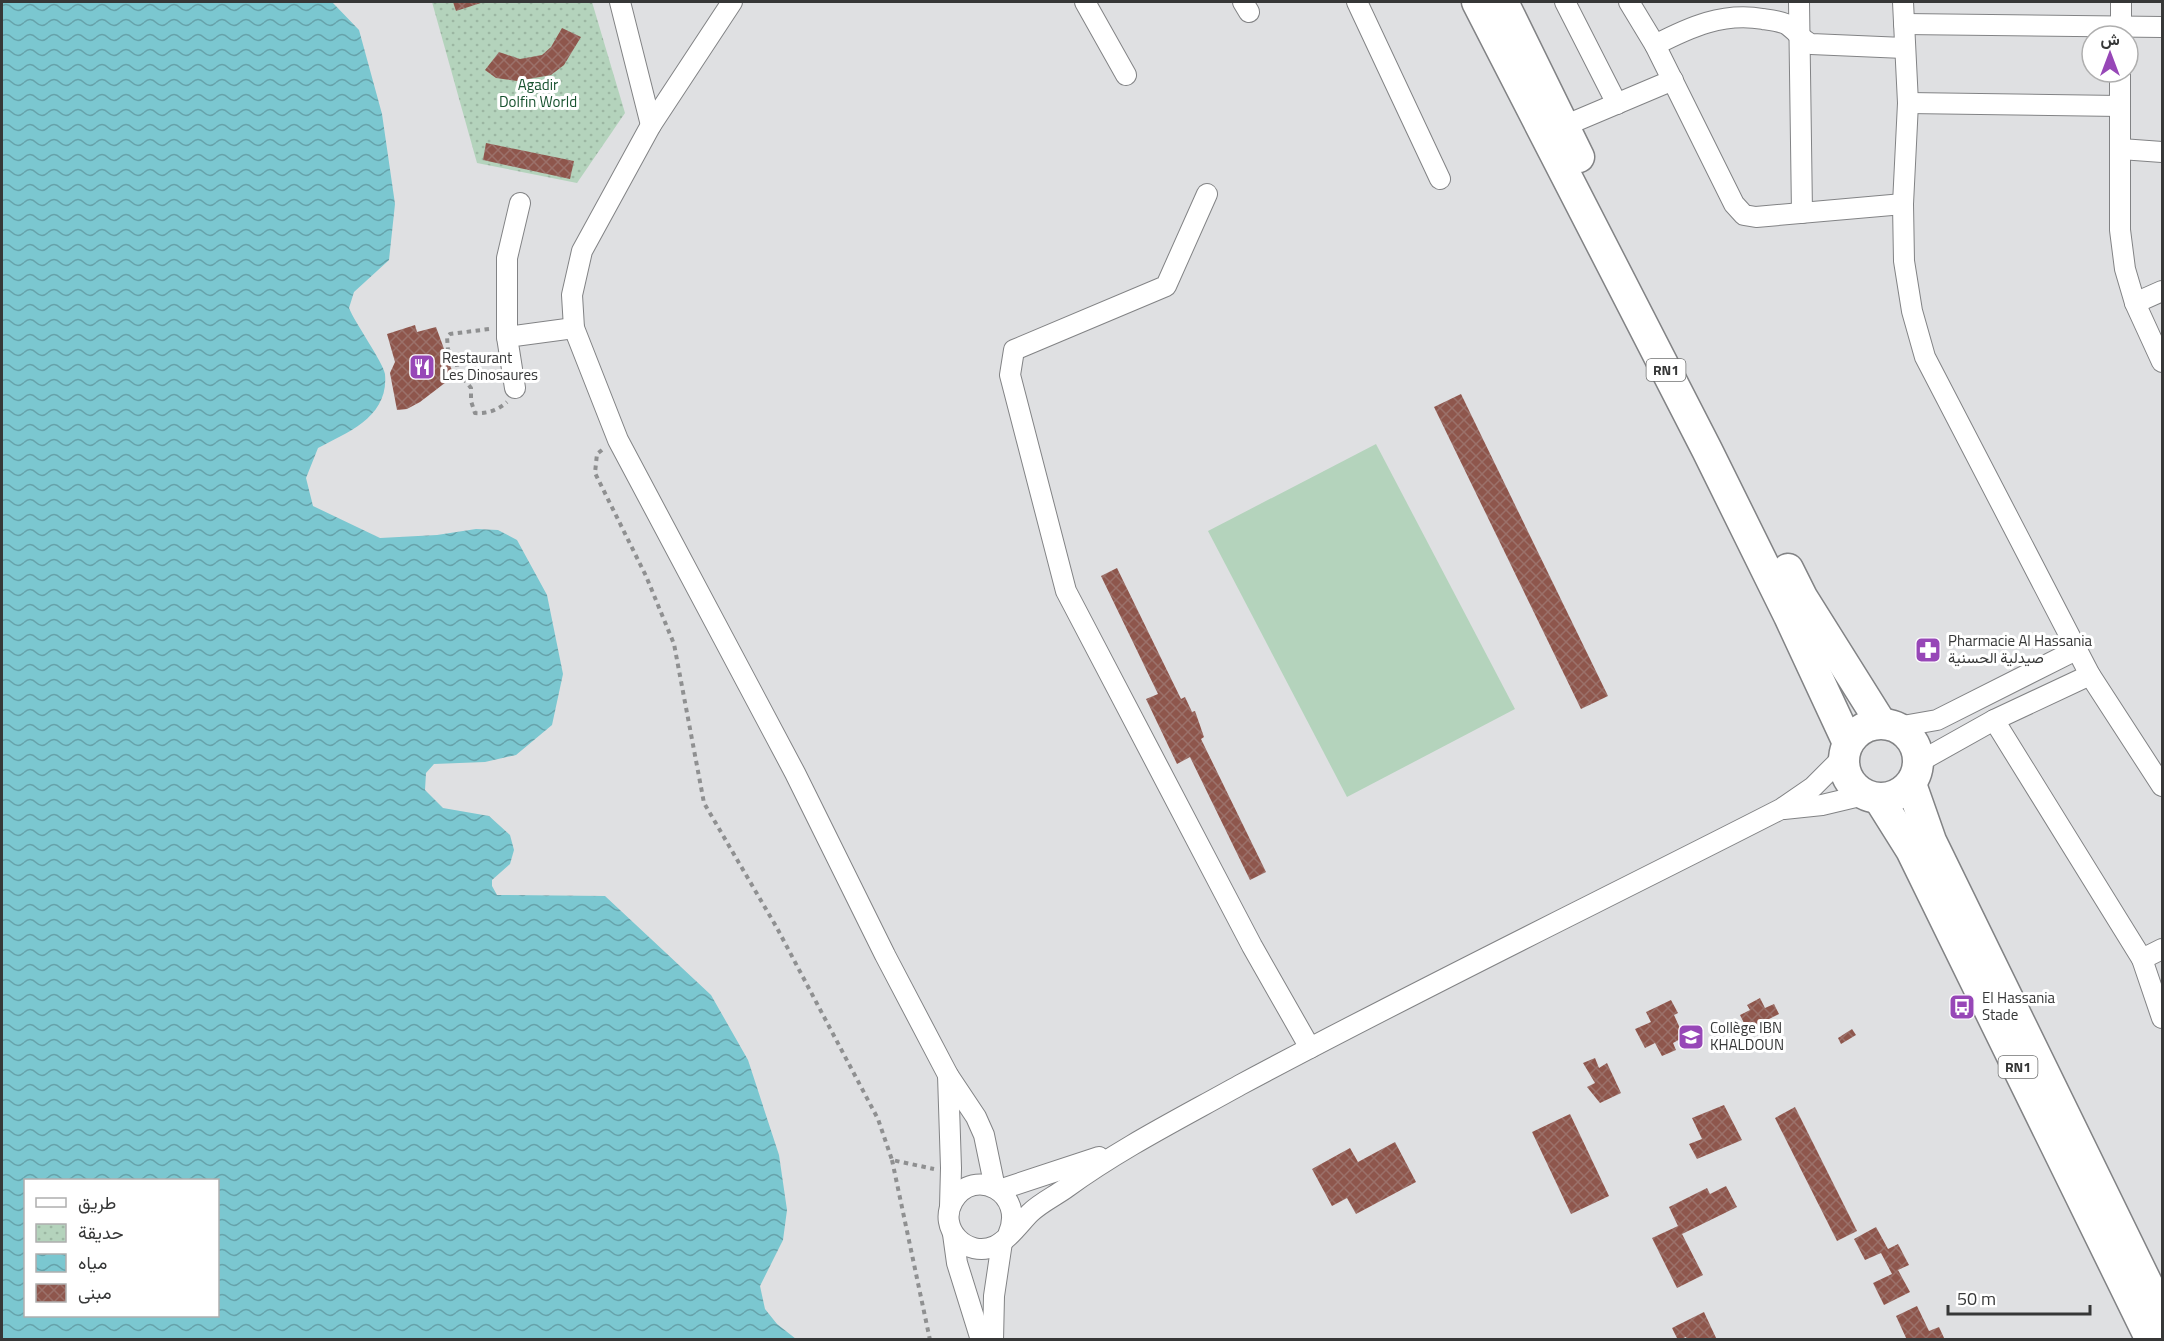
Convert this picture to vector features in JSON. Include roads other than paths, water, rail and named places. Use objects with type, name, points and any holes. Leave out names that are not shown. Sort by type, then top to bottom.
[{"type":"highway","name":"RN1","points":[[1477,2],[1790,616],[1846,750],[1848,779],[1871,797],[1911,850],[2151,1340]]},
{"type":"highway","name":"RN1","points":[[1503,2],[1802,597],[1889,725],[1911,738],[1918,753],[1915,773],[1930,841],[2163,1314]]},
{"type":"highway","points":[[1846,750],[1862,729],[1889,725]]},
{"type":"highway","points":[[1871,797],[1891,798],[1915,773]]},
{"type":"street","points":[[620,2],[651,125]]},
{"type":"street","points":[[732,2],[651,125],[582,251],[572,295],[574,328],[618,440],[795,773],[885,955],[948,1075],[976,1117],[984,1135],[997,1189]]},
{"type":"street","points":[[1085,2],[1126,75]]},
{"type":"street","points":[[1357,2],[1440,179]]},
{"type":"street","points":[[1565,2],[1617,104]]},
{"type":"street","points":[[1629,2],[1655,45],[1734,204],[1744,215],[1756,217],[1903,204]]},
{"type":"street","points":[[1799,2],[1802,213]]},
{"type":"street","points":[[1903,2],[1908,103],[1903,204],[1904,261],[1912,311],[1925,357],[2076,650],[2163,786]]},
{"type":"street","points":[[2121,2],[2121,24]]},
{"type":"street","points":[[1655,45],[1684,30],[1740,9],[1787,25],[1798,37],[1811,44],[1904,48]]},
{"type":"street","points":[[1904,24],[2080,30]]},
{"type":"street","points":[[2140,29],[2163,27]]},
{"type":"street","points":[[1564,126],[1673,80]]},
{"type":"street","points":[[2120,84],[2120,230],[2125,269],[2135,303],[2163,362]]},
{"type":"street","points":[[1908,103],[2120,106]]},
{"type":"street","points":[[2121,149],[2163,152]]},
{"type":"street","points":[[1207,194],[1166,286],[1014,350],[1010,375],[1066,591],[1252,946],[1310,1048]]},
{"type":"street","points":[[515,388],[507,333],[507,258],[520,203]]},
{"type":"street","points":[[2135,303],[2163,291]]},
{"type":"street","points":[[507,333],[574,328]]},
{"type":"street","points":[[1889,725],[1937,720],[2076,650]]},
{"type":"street","points":[[1915,773],[1994,720],[2090,675]]},
{"type":"street","points":[[1994,720],[2142,959],[2163,1018]]},
{"type":"street","points":[[953,1234],[967,1246],[976,1249],[985,1249],[1005,1239],[1035,1208],[1119,1151],[1310,1048],[1782,809],[1813,787],[1846,750]]},
{"type":"street","points":[[1782,809],[1871,797]]},
{"type":"street","points":[[2142,959],[2163,949]]},
{"type":"street","points":[[948,1075],[951,1168],[949,1226],[953,1234],[957,1263],[981,1340]]},
{"type":"street","points":[[997,1189],[1119,1151]]},
{"type":"street","points":[[950,1208],[954,1199],[968,1187],[986,1185],[997,1189],[1005,1196],[1013,1211],[994,1296],[993,1340]]},
{"type":"water","points":[[2,2],[332,2],[359,30],[382,114],[395,204],[389,260],[354,292],[349,308],[383,368],[385,389],[373,412],[364,421],[318,448],[306,478],[313,506],[380,538],[437,535],[476,529],[498,530],[517,540],[547,595],[563,674],[552,725],[516,755],[485,762],[434,764],[426,773],[425,790],[443,808],[489,816],[510,835],[514,850],[510,864],[492,880],[492,886],[497,895],[605,896],[711,995],[748,1060],[779,1155],[787,1210],[783,1240],[760,1286],[765,1309],[777,1324],[796,1339],[2,1339]]},
{"type":"place","name":"Restaurant Les Dinosaures","points":[[422,367]]},
{"type":"place","name":"Pharmacie Al Hassania صيدلية الحسنية","points":[[1928,650]]},
{"type":"place","name":"El Hassania Stade","points":[[1962,1007]]},
{"type":"place","name":"Collège IBN KHALDOUN","points":[[1691,1037]]},
{"type":"park label","name":"Agadir Dolfin World","points":[[538,94]]}]
